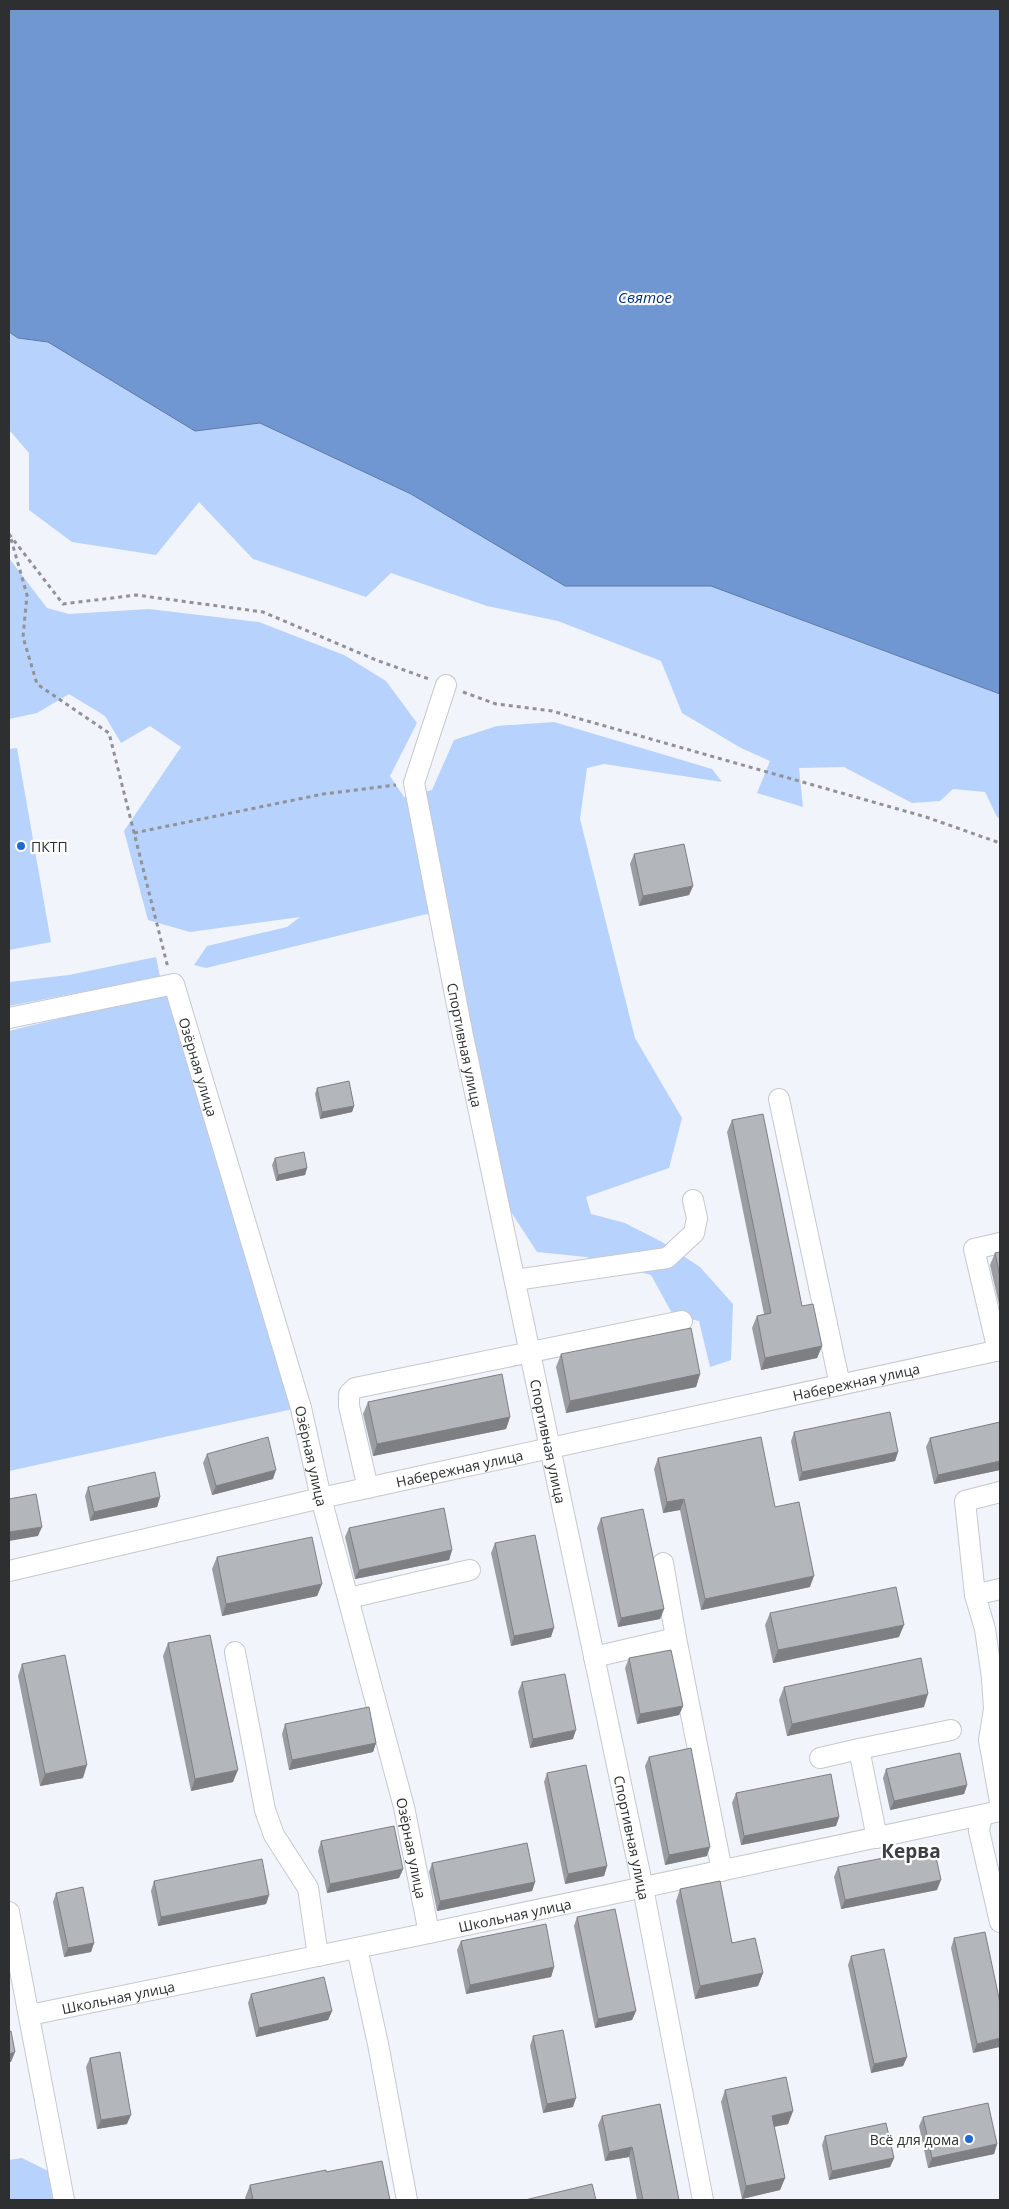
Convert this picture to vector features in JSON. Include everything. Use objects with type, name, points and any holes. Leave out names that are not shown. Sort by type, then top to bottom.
[{"type":"street","name":"Спортивная улица","points":[[446,686],[414,783],[463,1036],[644,1888],[703,2200]]},
{"type":"street","points":[[9,1018],[174,984]]},
{"type":"street","name":"Озёрная улица","points":[[174,984],[301,1408],[321,1498],[404,1807],[429,1933]]},
{"type":"street","points":[[779,1099],[840,1385]]},
{"type":"street","points":[[515,1280],[667,1258],[694,1233],[697,1218],[693,1200]]},
{"type":"street","points":[[999,1351],[974,1249],[1000,1243]]},
{"type":"street","points":[[368,1488],[349,1406],[349,1394],[355,1388],[682,1321]]},
{"type":"street","name":"Набережная улица","points":[[9,1571],[321,1498],[999,1351]]},
{"type":"street","points":[[1000,1492],[965,1501],[975,1595],[985,1629],[992,1678],[994,1709],[989,1740],[1000,1802]]},
{"type":"street","points":[[663,1563],[722,1871]]},
{"type":"street","points":[[349,1598],[470,1570]]},
{"type":"street","points":[[975,1595],[1000,1589]]},
{"type":"street","points":[[594,1657],[676,1638]]},
{"type":"street","points":[[235,1652],[265,1810],[274,1835],[308,1888],[318,1956]]},
{"type":"street","points":[[820,1758],[951,1730]]},
{"type":"street","points":[[859,1750],[877,1838]]},
{"type":"street","points":[[991,1813],[979,1831],[1000,1922]]},
{"type":"street","name":"Школьная улица","points":[[30,2015],[644,1888],[991,1813]]},
{"type":"street","points":[[9,1912],[64,2200]]},
{"type":"street","points":[[357,1948],[378,2044],[407,2200]]},
{"type":"path","points":[[10,535],[63,604],[136,595],[263,612],[376,660],[496,704],[552,711],[897,809],[1000,843]]},
{"type":"path","points":[[10,535],[27,595],[23,637],[37,684],[109,733],[163,956],[174,984]]},
{"type":"path","points":[[134,833],[323,794],[414,783]]},
{"type":"shaded area","points":[[9,332],[18,338],[48,342],[195,431],[260,423],[411,494],[565,586],[711,586],[1000,694],[1000,819],[997,817],[985,792],[953,789],[940,801],[912,803],[844,767],[799,768],[803,807],[757,793],[770,761],[741,748],[682,713],[661,661],[558,621],[487,606],[391,573],[366,597],[253,559],[199,502],[156,555],[72,542],[29,510],[29,453],[9,431]]},
{"type":"shaded area","points":[[9,558],[47,608],[69,614],[149,609],[259,622],[344,655],[386,681],[417,723],[390,776],[404,797],[432,790],[454,740],[497,726],[554,722],[712,769],[722,782],[604,764],[587,768],[580,819],[635,1038],[682,1118],[669,1168],[586,1197],[591,1214],[625,1223],[662,1242],[700,1267],[733,1304],[731,1360],[710,1367],[699,1321],[673,1315],[651,1275],[586,1257],[537,1252],[489,1178],[436,919],[427,914],[206,968],[194,965],[207,946],[287,927],[300,917],[190,932],[148,920],[124,831],[181,747],[150,726],[121,743],[105,716],[69,694],[37,713],[9,719]]},
{"type":"shaded area","name":"ПКТП","points":[[17,748],[51,942],[9,950],[9,749]]},
{"type":"shaded area","points":[[156,957],[160,977],[9,1006],[9,982],[69,975]]},
{"type":"shaded area","points":[[168,992],[293,1409],[9,1471],[9,1031]]},
{"type":"shaded area","points":[[22,2158],[48,2171],[53,2200],[9,2200],[9,2160]]},
{"type":"water","name":"Святое","points":[[9,9],[1000,9],[1000,694],[711,586],[565,586],[411,494],[260,423],[195,431],[48,342],[18,338],[9,332]]},
{"type":"building","points":[[684,844],[693,886],[643,896],[634,854]]},
{"type":"building","points":[[349,1081],[354,1106],[322,1112],[317,1088]]},
{"type":"building","points":[[763,1114],[802,1306],[813,1304],[822,1346],[765,1358],[757,1316],[771,1313],[732,1120]]},
{"type":"building","points":[[304,1152],[307,1168],[278,1175],[275,1158]]},
{"type":"building","points":[[1000,1252],[1000,1277],[995,1253]]},
{"type":"building","points":[[691,1328],[700,1374],[570,1401],[561,1354]]},
{"type":"building","points":[[502,1374],[510,1417],[377,1444],[368,1402]]},
{"type":"building","points":[[890,1412],[898,1452],[802,1472],[794,1432]]},
{"type":"building","points":[[1000,1422],[1000,1461],[938,1475],[930,1438]]},
{"type":"building","points":[[268,1437],[276,1470],[216,1486],[207,1454]]},
{"type":"building","points":[[761,1437],[775,1507],[799,1502],[814,1576],[705,1599],[684,1499],[667,1502],[658,1458]]},
{"type":"building","points":[[155,1472],[160,1497],[94,1512],[88,1487]]},
{"type":"building","points":[[36,1494],[42,1527],[9,1532],[9,1499]]},
{"type":"building","points":[[444,1508],[452,1550],[359,1570],[349,1528]]},
{"type":"building","points":[[643,1509],[664,1609],[621,1618],[601,1518]]},
{"type":"building","points":[[535,1535],[554,1628],[514,1636],[495,1543]]},
{"type":"building","points":[[312,1537],[322,1584],[226,1604],[217,1557]]},
{"type":"building","points":[[896,1587],[904,1625],[778,1650],[770,1613]]},
{"type":"building","points":[[210,1635],[238,1770],[195,1779],[168,1643]]},
{"type":"building","points":[[671,1650],[683,1706],[640,1714],[629,1658]]},
{"type":"building","points":[[65,1655],[87,1765],[45,1774],[22,1664]]},
{"type":"building","points":[[921,1658],[928,1694],[792,1724],[784,1687]]},
{"type":"building","points":[[565,1674],[576,1730],[533,1739],[522,1682]]},
{"type":"building","points":[[369,1707],[376,1743],[292,1760],[285,1724]]},
{"type":"building","points":[[691,1748],[710,1847],[669,1855],[649,1757]]},
{"type":"building","points":[[960,1753],[967,1785],[894,1801],[886,1769]]},
{"type":"building","points":[[586,1765],[607,1866],[568,1874],[547,1773]]},
{"type":"building","points":[[831,1774],[839,1817],[744,1836],[736,1793]]},
{"type":"building","points":[[394,1826],[403,1869],[330,1884],[321,1841]]},
{"type":"building","points":[[527,1843],[535,1882],[440,1901],[432,1863]]},
{"type":"building","points":[[934,1848],[941,1880],[845,1900],[838,1867]]},
{"type":"building","points":[[262,1859],[269,1895],[161,1917],[154,1881]]},
{"type":"building","points":[[720,1881],[732,1943],[755,1938],[763,1973],[700,1986],[680,1889]]},
{"type":"building","points":[[83,1887],[94,1943],[68,1948],[56,1893]]},
{"type":"building","points":[[615,1909],[636,2011],[598,2019],[577,1917]]},
{"type":"building","points":[[546,1924],[554,1967],[470,1985],[461,1941]]},
{"type":"building","points":[[985,1932],[1000,2003],[1000,2038],[977,2044],[954,1938]]},
{"type":"building","points":[[884,1949],[907,2057],[874,2064],[851,1956]]},
{"type":"building","points":[[324,1977],[332,2011],[259,2028],[251,1994]]},
{"type":"building","points":[[563,2030],[576,2098],[547,2104],[533,2036]]},
{"type":"building","points":[[11,2031],[15,2052],[9,2054],[9,2032]]},
{"type":"building","points":[[120,2052],[131,2115],[101,2120],[90,2058]]},
{"type":"building","points":[[786,2077],[793,2111],[772,2116],[785,2178],[746,2186],[725,2090]]},
{"type":"building","points":[[988,2103],[997,2144],[932,2158],[923,2117]]},
{"type":"building","points":[[660,2104],[679,2200],[643,2200],[632,2147],[609,2152],[602,2116]]},
{"type":"building","points":[[886,2123],[894,2158],[832,2171],[825,2136]]},
{"type":"building","points":[[382,2161],[390,2200],[253,2200],[250,2185]]},
{"type":"building","points":[[592,2184],[596,2200],[525,2200]]},
{"type":"place","name":"ПКТП","points":[[21,846]]},
{"type":"place","name":"Всё для дома","points":[[969,2139]]},
{"type":"district","name":"Керва","points":[[911,1851]]}]
